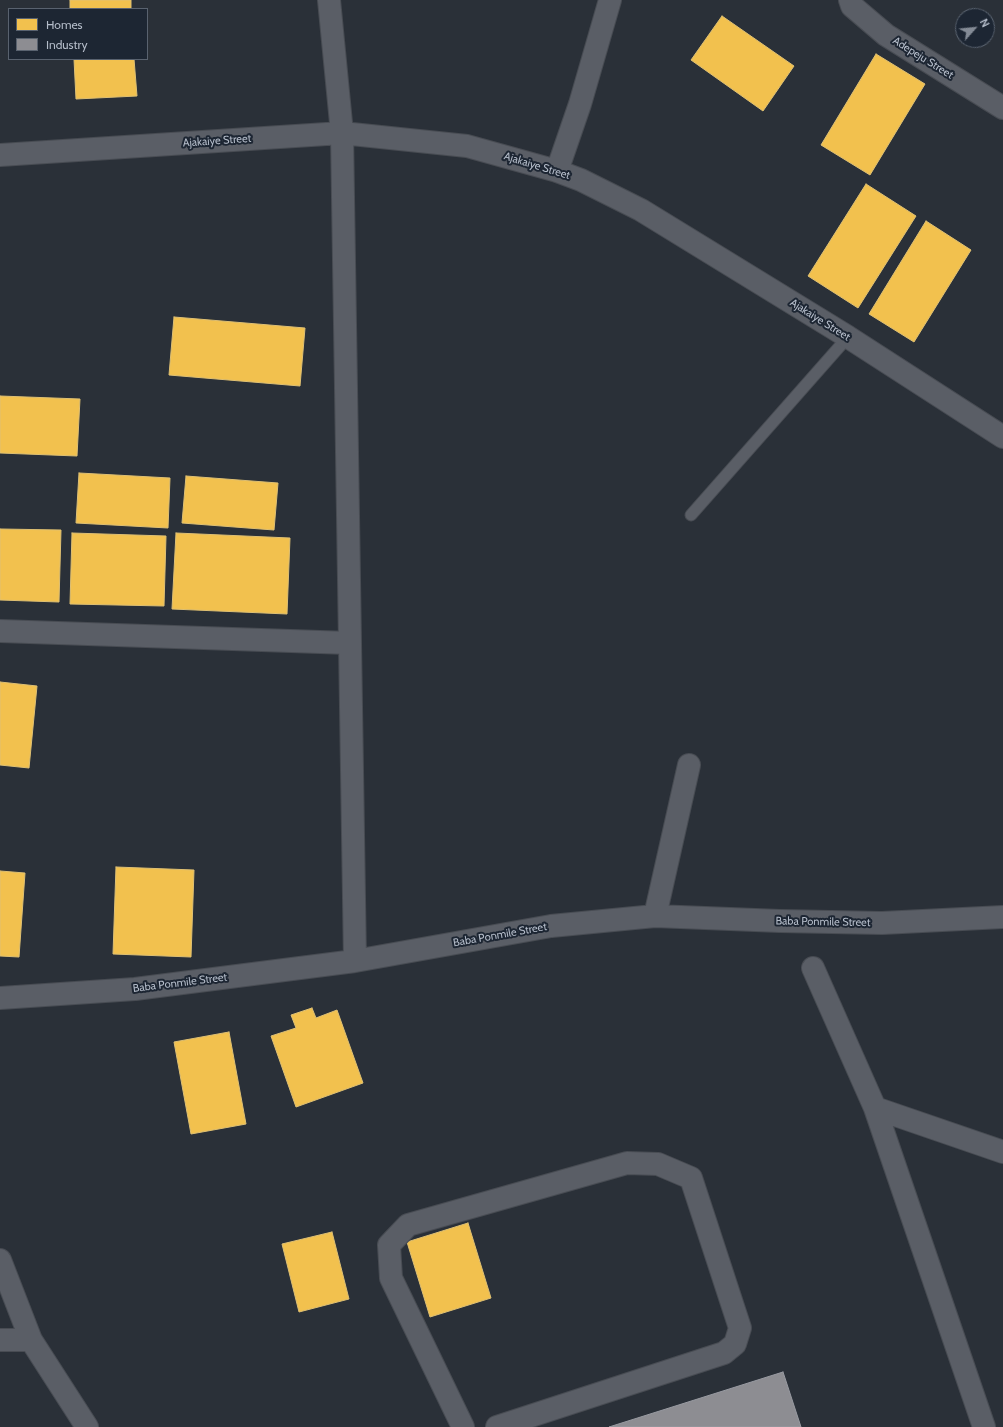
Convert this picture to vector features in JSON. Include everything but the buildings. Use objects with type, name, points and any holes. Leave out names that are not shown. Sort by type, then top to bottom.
[{"type":"street","points":[[329,0],[342,133],[355,961]]},
{"type":"street","points":[[557,171],[580,104],[610,0]]},
{"type":"street","name":"Adepeju Street","points":[[850,0],[852,6],[886,35],[1003,108]]},
{"type":"street","name":"Ajakaiye Street","points":[[0,155],[342,133],[467,146],[557,171],[581,180],[641,210],[848,337],[1003,438]]},
{"type":"street","points":[[0,631],[350,643]]},
{"type":"street","points":[[655,916],[689,765]]},
{"type":"street","name":"Baba Ponmile Street","points":[[0,998],[135,989],[355,961],[551,926],[655,916],[882,923],[1003,917]]},
{"type":"street","points":[[813,968],[875,1108],[984,1427]]},
{"type":"street","points":[[875,1108],[1003,1152]]},
{"type":"street","points":[[463,1427],[392,1278],[389,1245],[408,1225],[626,1163],[658,1164],[691,1178],[740,1328],[735,1344],[724,1353],[497,1427]]},
{"type":"street","points":[[0,1260],[31,1340],[87,1427]]},
{"type":"street","points":[[0,1340],[31,1340]]},
{"type":"lane","points":[[691,515],[848,337]]}]
